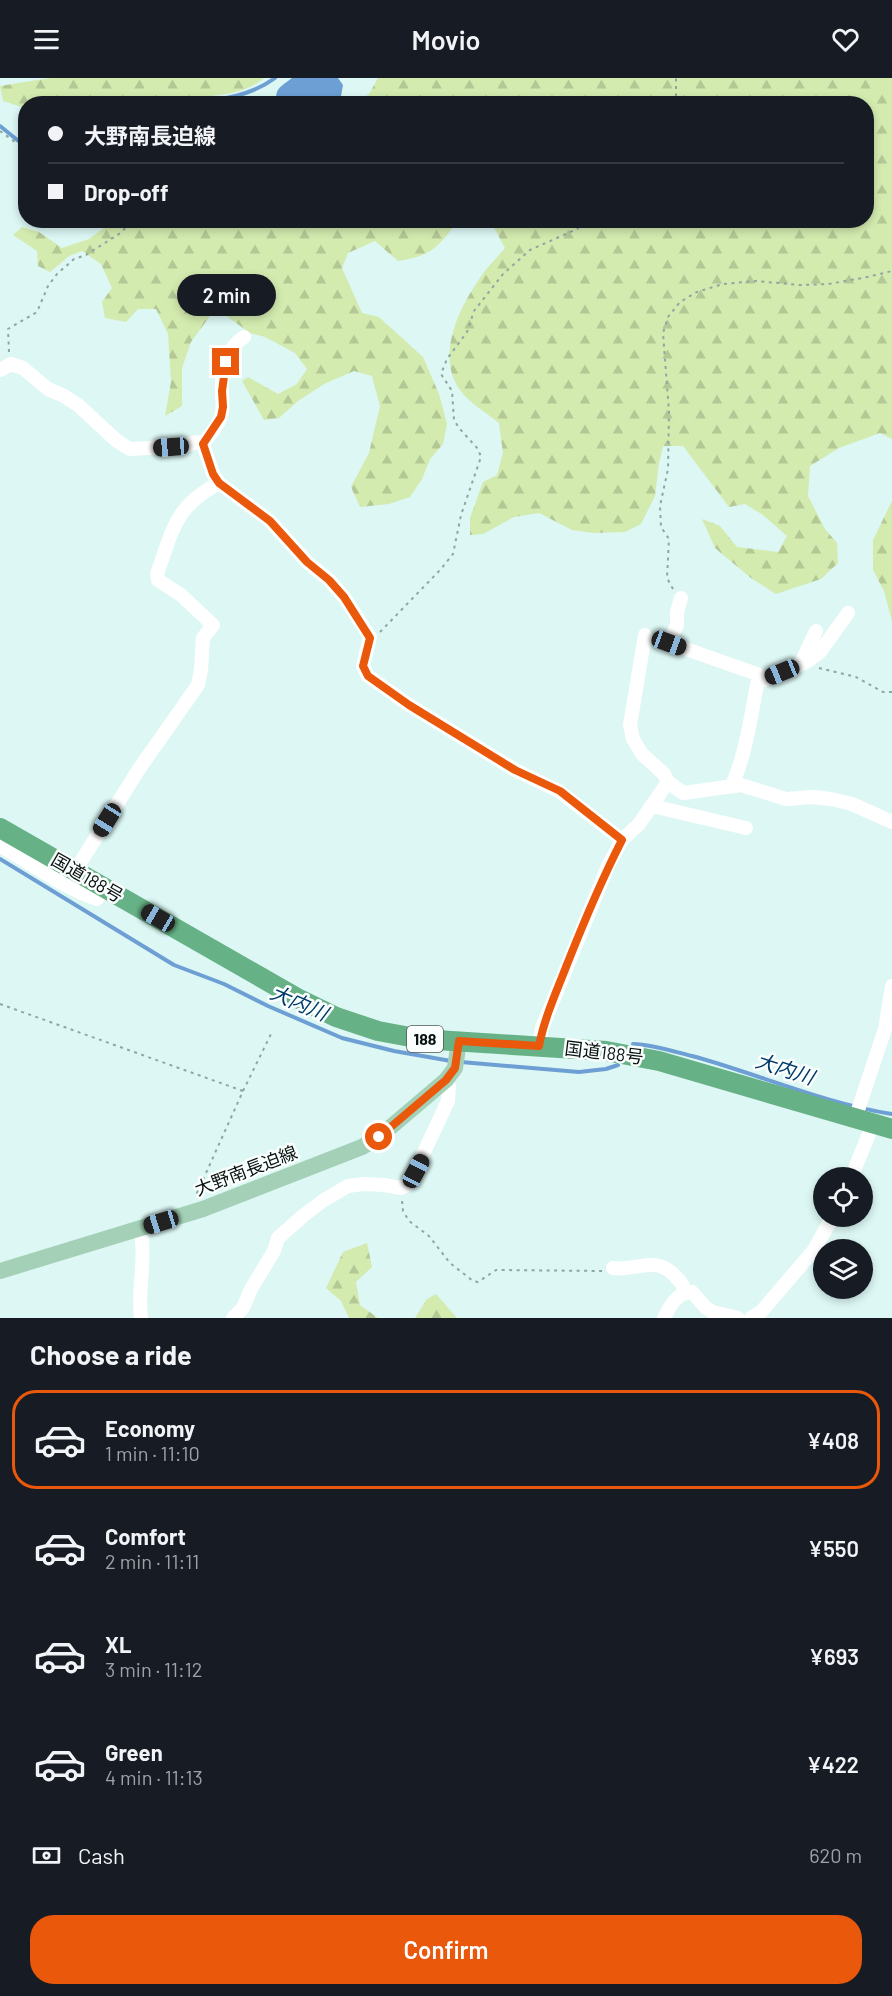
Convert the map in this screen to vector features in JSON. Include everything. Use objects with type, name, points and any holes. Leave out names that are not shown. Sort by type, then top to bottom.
[{"type":"highway","name":"国道188号","points":[[0,828],[297,998],[336,1017],[378,1031],[421,1039],[454,1061],[539,1046],[606,1051],[659,1061],[873,1124]]},
{"type":"main road","name":"大野南長迫線","points":[[0,1271],[203,1209],[362,1146],[379,1137],[454,1061]]},
{"type":"street","points":[[203,444],[221,417],[222,391],[229,352],[236,342],[244,338]]},
{"type":"street","points":[[5,367],[23,368],[48,389],[71,401],[117,441],[130,449],[185,446],[197,442],[203,444]]},
{"type":"street","points":[[203,444],[213,474],[219,483],[270,521],[307,562],[329,580],[344,597],[370,638],[363,666],[368,676],[409,705],[515,770],[560,791],[622,840]]},
{"type":"street","points":[[75,871],[139,769],[198,685],[203,638],[213,625],[181,595],[158,580],[157,574],[176,522],[188,504],[201,492],[219,483]]},
{"type":"street","points":[[681,598],[677,612],[677,625],[669,643],[757,674],[758,680],[736,776],[731,787]]},
{"type":"street","points":[[758,680],[764,680],[800,665],[820,652],[848,613]]},
{"type":"street","points":[[800,665],[816,631]]},
{"type":"street","points":[[645,636],[630,725],[633,739],[642,754],[664,774],[668,782],[683,793],[741,785],[786,799],[813,797],[831,799],[852,804],[892,822]]},
{"type":"street","points":[[539,1046],[542,1028],[608,866],[622,840],[639,824],[668,782]]},
{"type":"street","points":[[652,806],[746,828]]},
{"type":"street","points":[[0,846],[63,882],[76,892],[97,899],[105,888]]},
{"type":"street","points":[[855,1167],[873,1124],[892,986]]},
{"type":"street","points":[[233,1318],[243,1308],[279,1238],[304,1215],[348,1186],[364,1184],[400,1188],[409,1184],[448,1101],[454,1061]]},
{"type":"street","points":[[751,1318],[761,1312],[814,1250],[827,1227]]},
{"type":"street","points":[[140,1228],[142,1239],[139,1286],[141,1318]]},
{"type":"street","points":[[613,1268],[663,1265],[684,1286],[685,1292]]},
{"type":"street","points":[[664,1318],[676,1297],[685,1292],[692,1292],[706,1308],[713,1312],[738,1318]]},
{"type":"path","points":[[676,78],[676,96]]},
{"type":"path","points":[[0,131],[18,144]]},
{"type":"path","points":[[5,367],[8,329],[37,312],[48,286],[57,274],[74,259],[86,255],[125,228]]},
{"type":"path","points":[[370,638],[392,622],[453,554],[461,515],[477,475],[481,457],[478,449],[454,420],[452,391],[441,375],[447,359],[466,332],[474,311],[503,274],[530,250],[579,228]]},
{"type":"path","points":[[681,598],[667,578],[669,538],[661,527],[660,506],[668,469],[669,412],[663,333],[668,317],[680,302],[697,292],[723,284],[756,281],[800,285],[828,284],[892,271]]},
{"type":"path","points":[[800,665],[856,677],[883,692],[892,692]]},
{"type":"path","points":[[0,1004],[243,1091]]},
{"type":"path","points":[[203,1209],[197,1193],[243,1091],[272,1034]]},
{"type":"path","points":[[400,1188],[403,1210],[409,1221],[429,1236],[450,1263],[472,1281],[478,1282],[496,1270],[601,1272],[613,1268]]},
{"type":"green space","points":[[50,78],[264,78],[240,90],[212,96],[18,96],[18,106],[3,101],[0,86]]},
{"type":"green space","points":[[378,78],[892,78],[892,439],[880,433],[839,448],[810,466],[808,496],[825,529],[837,543],[838,563],[821,579],[776,594],[751,578],[715,548],[702,519],[720,526],[737,547],[778,552],[787,536],[763,515],[745,504],[729,507],[683,446],[663,446],[655,496],[641,524],[625,532],[593,533],[572,530],[539,513],[514,517],[483,534],[470,535],[470,518],[483,482],[497,475],[503,453],[499,423],[473,404],[460,390],[453,377],[450,349],[457,320],[470,293],[487,268],[505,248],[494,228],[874,228],[874,96],[366,96]]},
{"type":"green space","points":[[21,228],[25,228],[39,232],[62,248],[89,239],[104,228],[452,228],[433,249],[418,256],[398,261],[375,241],[348,253],[342,268],[362,313],[379,317],[423,357],[439,394],[447,424],[443,444],[430,459],[422,479],[410,497],[389,504],[360,507],[351,487],[369,453],[380,406],[372,376],[354,371],[324,384],[298,401],[279,418],[264,420],[242,381],[248,377],[278,394],[297,384],[307,369],[295,353],[265,337],[250,333],[225,315],[210,316],[191,342],[182,368],[182,406],[165,416],[171,382],[168,334],[156,309],[138,309],[126,322],[105,318],[102,302],[112,288],[101,264],[82,251],[69,256],[50,272],[38,266],[37,251],[13,235]]},
{"type":"green space","points":[[892,501],[892,621],[884,591],[873,570],[873,540]]},
{"type":"green space","points":[[367,1243],[372,1267],[356,1282],[360,1305],[378,1318],[349,1318],[341,1301],[326,1288],[343,1252]]},
{"type":"green space","points":[[436,1294],[457,1318],[415,1318],[427,1299]]},
{"type":"water","points":[[292,78],[338,78],[343,85],[341,96],[276,96],[282,86]]},
{"type":"waterway","points":[[233,96],[253,90],[275,78]]},
{"type":"waterway","points":[[0,126],[18,141]]},
{"type":"waterway","name":"大内川","points":[[0,859],[174,965],[224,984],[342,1038],[394,1051],[451,1061]]},
{"type":"waterway","name":"大内川","points":[[633,1044],[657,1047],[696,1057],[818,1096],[892,1114]]},
{"type":"waterway","name":"大内川","points":[[461,1062],[579,1072],[606,1069],[618,1065]]},
{"type":"route","points":[[226,362],[221,417],[203,444],[213,474],[226,489],[253,507],[282,532],[307,562],[329,580],[344,597],[370,638],[363,666],[368,676],[409,705],[515,770],[560,791],[606,825],[622,840],[608,866],[574,946],[542,1028],[539,1046],[459,1041],[455,1068],[446,1080],[379,1137]]}]
